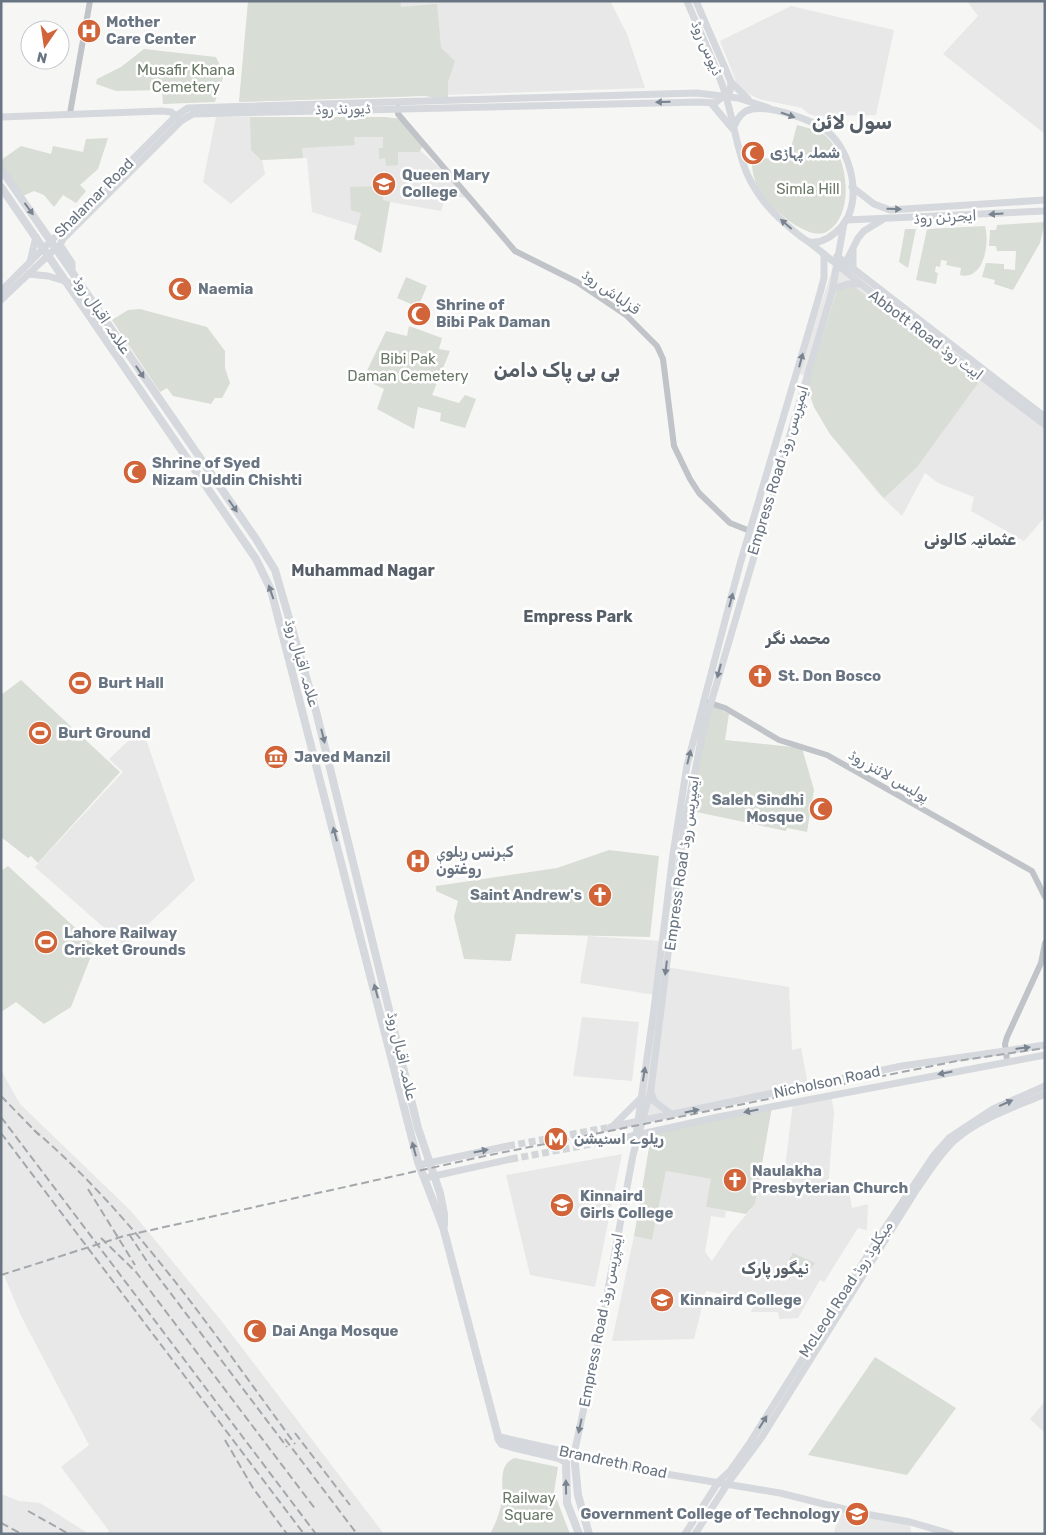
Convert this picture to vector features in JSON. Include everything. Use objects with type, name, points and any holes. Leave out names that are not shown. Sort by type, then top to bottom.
[{"type":"main road","name":"ڈیوس روڈ","points":[[687,1],[725,96],[732,129]]},
{"type":"main road","name":"ڈیوس روڈ","points":[[696,1],[732,82],[750,101]]},
{"type":"main road","name":"ڈیوس روڈ","points":[[725,96],[730,90],[732,82]]},
{"type":"main road","name":"ڈیورنڈ روڈ","points":[[188,108],[697,93],[750,101],[769,108]]},
{"type":"main road","name":"ڈیورنڈ روڈ","points":[[72,272],[72,264],[60,245],[63,239],[179,118],[193,114],[571,104],[711,103],[718,102],[725,96]]},
{"type":"main road","points":[[711,103],[732,129],[749,181],[756,194],[786,224],[809,242],[825,239],[845,222],[851,208],[852,188],[847,161],[837,141],[829,133],[810,122],[769,108],[745,112],[740,116],[732,129]]},
{"type":"main road","name":"Shalamar Road","points":[[1,300],[188,108]]},
{"type":"main road","name":"ڈیورنڈ روڈ","points":[[1,117],[166,111],[179,118]]},
{"type":"main road","name":"علامہ اقبال روڈ","points":[[1,169],[256,539],[275,570],[318,718],[418,1128],[435,1175],[444,1214],[443,1227]]},
{"type":"main road","name":"علامہ اقبال روڈ","points":[[1,186],[256,559],[271,590],[419,1165],[443,1227],[498,1437]]},
{"type":"main road","points":[[852,188],[874,204],[890,210],[1045,200]]},
{"type":"main road","name":"ایجرٹن روڈ","points":[[845,222],[1045,211]]},
{"type":"main road","points":[[839,270],[864,232],[882,220]]},
{"type":"main road","name":"Empress Road ایمپریس روڈ","points":[[641,1121],[640,1099],[654,1009],[679,809],[687,765],[839,270],[837,256],[845,222]]},
{"type":"main road","points":[[30,263],[36,237]]},
{"type":"main road","name":"Abbott Road ایبٹ روڈ","points":[[809,242],[839,270],[986,376],[1039,416],[1045,425]]},
{"type":"main road","points":[[853,250],[853,268]]},
{"type":"main road","name":"Shalamar Road","points":[[1,291],[30,263],[46,252]]},
{"type":"main road","name":"Empress Road ایمپریس روڈ","points":[[574,1454],[598,1343],[633,1155],[650,1089],[685,819],[707,702],[750,531],[824,278],[824,254]]},
{"type":"main road","name":"Abbott Road ایبٹ روڈ","points":[[837,256],[986,376]]},
{"type":"main road","points":[[28,274],[48,276],[68,282]]},
{"type":"main road","points":[[833,288],[848,284],[860,284]]},
{"type":"main road","points":[[104,336],[112,329]]},
{"type":"main road","name":"Nicholson Road","points":[[640,1099],[612,1127],[902,1066],[1045,1045]]},
{"type":"main road","name":"Nicholson Road","points":[[614,1140],[1008,1060],[1045,1055]]},
{"type":"main road","name":"McLeod Road میکلوڈ روڈ","points":[[685,1534],[719,1481],[734,1466],[801,1359],[934,1155],[949,1138],[993,1109],[1045,1086]]},
{"type":"main road","points":[[650,1089],[654,1101],[672,1115]]},
{"type":"main road","name":"McLeod Road میکلوڈ روڈ","points":[[695,1534],[728,1482],[752,1452],[809,1364],[917,1189],[941,1155],[956,1139],[989,1118],[1045,1094]]},
{"type":"main road","points":[[419,1165],[508,1146]]},
{"type":"main road","points":[[425,1178],[511,1159]]},
{"type":"main road","points":[[801,1359],[809,1364]]},
{"type":"main road","points":[[498,1437],[502,1444],[559,1458],[566,1462],[568,1503],[579,1534]]},
{"type":"main road","name":"Brandreth Road","points":[[498,1437],[658,1472],[728,1482],[910,1522],[951,1534]]},
{"type":"main road","points":[[574,1454],[578,1495],[589,1534]]},
{"type":"street","points":[[70,113],[90,1]]},
{"type":"street","name":"قزلباش روڈ","points":[[398,108],[398,114],[515,251],[577,282],[626,315],[657,346],[663,359],[674,446],[690,479],[699,493],[730,523],[750,531]]},
{"type":"street","name":"پولیس لائنز روڈ","points":[[707,702],[725,708],[779,740],[827,755],[1032,871],[1045,897]]},
{"type":"street","points":[[1008,1060],[1006,1050],[1007,1037],[1043,964],[1045,943]]},
{"type":"shaded area","points":[[249,1],[610,1],[627,34],[645,88],[239,102]]},
{"type":"shaded area","points":[[967,1],[1045,1],[1045,134],[943,54],[978,16]]},
{"type":"shaded area","points":[[791,6],[894,30],[876,115],[816,116],[809,114],[802,108],[759,99],[745,92],[737,84],[720,41]]},
{"type":"shaded area","name":"Queen Mary College","points":[[216,117],[384,117],[472,198],[446,196],[441,211],[390,202],[382,251],[379,252],[354,239],[357,226],[312,212],[307,158],[262,160],[265,174],[231,204],[203,182]]},
{"type":"shaded area","points":[[835,261],[1045,427],[1045,517],[1024,541],[971,511],[974,497],[938,483],[925,473],[902,516],[879,494],[830,434],[814,407],[805,376],[798,373]]},
{"type":"shaded area","points":[[142,728],[195,880],[125,946],[35,867],[123,772],[109,759]]},
{"type":"shaded area","points":[[588,936],[662,941],[660,966],[789,987],[792,1050],[801,1048],[809,1090],[637,1122],[655,995],[580,983]]},
{"type":"shaded area","points":[[582,1017],[639,1022],[632,1081],[573,1076]]},
{"type":"shaded area","points":[[1,1070],[20,1104],[131,1211],[220,1319],[384,1534],[105,1534],[109,1531],[61,1467],[89,1445],[21,1316],[1,1268]]},
{"type":"shaded area","points":[[831,1095],[834,1112],[828,1188],[848,1187],[852,1208],[868,1204],[867,1230],[858,1228],[824,1282],[820,1280],[798,1318],[779,1319],[778,1312],[751,1312],[756,1300],[706,1291],[694,1339],[612,1341],[634,1236],[652,1240],[666,1171],[712,1179],[706,1207],[726,1211],[725,1218],[711,1216],[705,1252],[712,1261],[730,1234],[755,1204],[758,1185],[782,1191],[793,1103]]},
{"type":"shaded area","name":"Kinnaird Girls College","points":[[622,1154],[595,1287],[530,1275],[506,1175]]},
{"type":"shaded area","points":[[1045,1401],[1045,1433],[1030,1419]]},
{"type":"shaded area","points":[[1,1494],[19,1501],[40,1503],[89,1534],[1,1534]]},
{"type":"shaded area","name":"Government College of Technology","points":[[840,1507],[910,1522],[911,1534],[834,1534]]},
{"type":"green space","points":[[248,1],[400,1],[401,7],[437,4],[441,48],[455,61],[448,82],[448,101],[425,96],[239,102]]},
{"type":"green space","name":"Musafir Khana Cemetery","points":[[144,49],[216,57],[224,74],[215,102],[163,104],[162,90],[116,91],[96,84],[97,79],[121,67]]},
{"type":"green space","points":[[250,117],[384,117],[404,119],[425,143],[419,152],[398,152],[398,165],[386,166],[385,158],[379,159],[379,148],[383,148],[383,137],[354,137],[355,145],[302,148],[303,158],[261,160],[251,150]]},
{"type":"green space","name":"Simla Hill","points":[[797,125],[818,131],[828,138],[835,147],[844,172],[846,186],[842,212],[837,223],[828,231],[820,234],[800,228],[779,213],[758,189],[753,174],[751,160],[754,158],[788,159]]},
{"type":"green space","points":[[108,138],[98,169],[80,185],[86,191],[76,203],[63,195],[54,207],[44,195],[34,191],[23,196],[1,163],[1,160],[21,146],[51,154],[53,146],[83,152],[86,139]]},
{"type":"green space","points":[[384,186],[383,200],[390,202],[381,253],[354,239],[361,213],[351,210],[350,187]]},
{"type":"green space","points":[[1045,222],[1040,243],[1013,290],[994,284],[995,280],[982,277],[986,263],[1004,264],[1004,269],[1015,270],[1016,251],[997,251],[996,246],[989,246],[990,230],[996,230],[997,225]]},
{"type":"green space","points":[[985,226],[986,251],[980,267],[975,272],[968,275],[960,275],[961,268],[946,265],[947,261],[941,260],[940,267],[936,266],[935,272],[938,273],[936,284],[916,280],[927,229]]},
{"type":"green space","points":[[905,229],[916,229],[908,268],[899,262]]},
{"type":"green space","points":[[406,277],[427,286],[418,307],[397,298]]},
{"type":"green space","points":[[848,285],[856,288],[978,383],[981,379],[917,467],[884,498],[830,434],[814,407],[807,387],[837,290]]},
{"type":"green space","points":[[140,309],[207,327],[225,351],[225,368],[230,383],[222,398],[215,398],[211,404],[173,396],[167,388],[160,392],[112,320],[128,310]]},
{"type":"green space","name":"Bibi Pak Daman Cemetery","points":[[409,326],[442,338],[439,349],[450,351],[432,395],[459,403],[465,395],[476,399],[465,428],[440,421],[441,413],[418,407],[414,429],[377,409],[384,389],[363,379],[386,331],[407,336]]},
{"type":"green space","name":"Burt Ground","points":[[21,680],[120,772],[38,863],[31,856],[28,858],[1,837],[1,695]]},
{"type":"green space","points":[[703,699],[729,714],[725,740],[802,748],[814,790],[807,832],[787,828],[786,831],[687,810]]},
{"type":"green space","points":[[609,850],[659,856],[650,937],[516,934],[511,961],[464,959],[454,917],[458,901],[436,891],[436,886],[557,868]]},
{"type":"green space","name":"Lahore Railway Cricket Grounds","points":[[8,866],[95,946],[71,1007],[44,1024],[16,1002],[1,1012],[1,871]]},
{"type":"green space","name":"Naulakha Presbyterian Church","points":[[772,1107],[755,1204],[746,1214],[706,1207],[711,1179],[666,1171],[652,1240],[634,1236],[652,1130]]},
{"type":"green space","points":[[793,1253],[815,1263],[802,1279],[784,1268]]},
{"type":"green space","points":[[875,1357],[956,1408],[907,1475],[808,1455]]},
{"type":"green space","name":"Railway Square","points":[[515,1458],[558,1467],[554,1492],[570,1534],[490,1534],[498,1517],[501,1504],[502,1476],[506,1465]]},
{"type":"tunnel","points":[[508,1146],[611,1127]]},
{"type":"tunnel","points":[[511,1159],[614,1140]]},
{"type":"railway","points":[[1,1275],[124,1236],[485,1156],[957,1061],[1045,1048]]},
{"type":"railway","points":[[1,1096],[39,1135]]},
{"type":"railway","points":[[1,1117],[316,1534]]},
{"type":"railway","points":[[34,1130],[72,1164],[141,1239],[204,1320],[295,1444]]},
{"type":"railway","points":[[1,1133],[304,1534]]},
{"type":"railway","points":[[88,1189],[135,1265]]},
{"type":"railway","points":[[129,1234],[150,1266],[287,1447]]},
{"type":"railway","points":[[101,1238],[136,1272],[316,1510]]},
{"type":"railway","points":[[295,1433],[350,1505]]},
{"type":"railway","points":[[285,1439],[357,1534]]},
{"type":"railway","points":[[225,1440],[253,1488],[287,1534]]},
{"type":"railway","points":[[28,1511],[69,1534]]},
{"type":"railway","points":[[1,1523],[22,1534]]},
{"type":"place","name":"Mother Care Center","points":[[89,31]]},
{"type":"place","name":"شملہ پہاڑی","points":[[753,153]]},
{"type":"place","name":"Queen Mary College","points":[[384,184]]},
{"type":"place","name":"Naemia","points":[[180,289]]},
{"type":"place","name":"Shrine of Bibi Pak Daman","points":[[419,314]]},
{"type":"place","name":"Shrine of Syed Nizam Uddin Chishti","points":[[135,472]]},
{"type":"place","name":"St. Don Bosco","points":[[760,676]]},
{"type":"place","name":"Burt Hall","points":[[80,683]]},
{"type":"place","name":"Burt Ground","points":[[40,733]]},
{"type":"place","name":"Javed Manzil","points":[[276,757]]},
{"type":"place","name":"Saleh Sindhi Mosque","points":[[821,809]]},
{"type":"place","name":"کېرنس رېلوې روغتون","points":[[418,861]]},
{"type":"place","name":"Saint Andrew's","points":[[600,895]]},
{"type":"place","name":"Lahore Railway Cricket Grounds","points":[[46,942]]},
{"type":"place","name":"ریلوے اسٹیشن","points":[[556,1139]]},
{"type":"place","name":"Naulakha Presbyterian Church","points":[[735,1180]]},
{"type":"place","name":"Kinnaird Girls College","points":[[562,1205]]},
{"type":"place","name":"Kinnaird College","points":[[662,1300]]},
{"type":"place","name":"Dai Anga Mosque","points":[[255,1331]]},
{"type":"place","name":"Government College of Technology","points":[[857,1514]]},
{"type":"district","name":"سول لائن","points":[[852,122]]},
{"type":"district","name":"بی بی پاک دامن","points":[[557,370]]},
{"type":"district","name":"عثمانیہ کالونی","points":[[970,539]]},
{"type":"district","name":"Muhammad Nagar","points":[[363,570]]},
{"type":"district","name":"Empress Park","points":[[578,616]]},
{"type":"district","name":"محمد نگر","points":[[798,638]]},
{"type":"district","name":"ٹیگور پارک","points":[[775,1268]]}]
